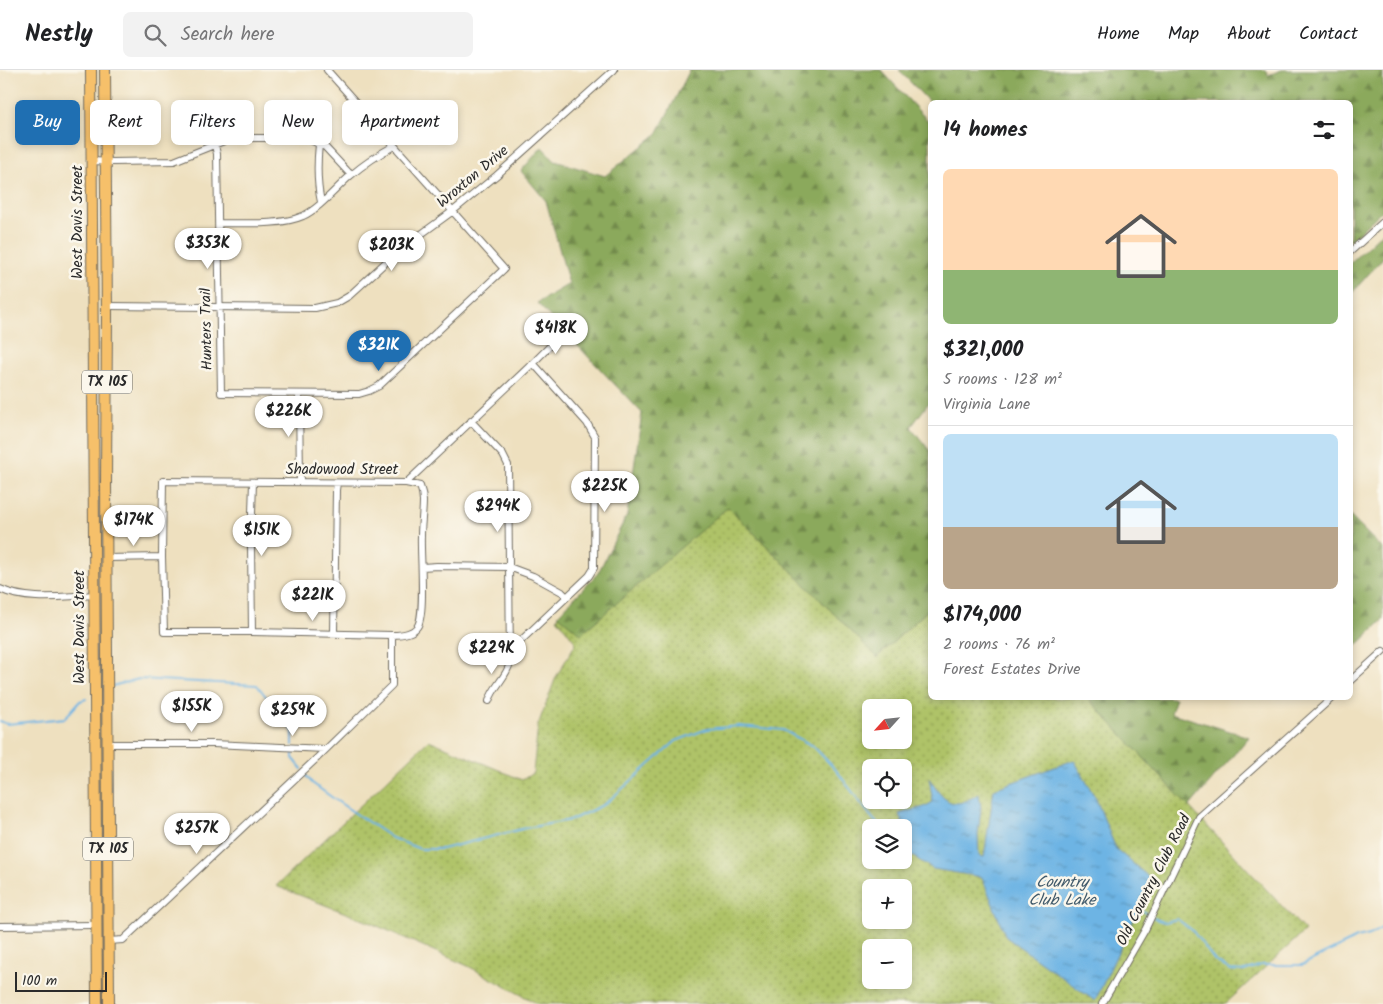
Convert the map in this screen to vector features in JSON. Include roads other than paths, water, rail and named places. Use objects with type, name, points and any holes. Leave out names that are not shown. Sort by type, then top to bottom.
[{"type":"main road","name":"West Davis Street","points":[[91,70],[97,1004]]},
{"type":"main road","name":"West Davis Street","points":[[105,70],[109,1004]]},
{"type":"main road","points":[[93,264],[97,275],[98,340],[101,346],[107,350]]},
{"type":"main road","points":[[94,410],[101,416],[102,464],[106,474]]},
{"type":"main road","points":[[94,498],[98,506],[99,550],[103,557],[107,558]]},
{"type":"main road","points":[[95,595],[100,596],[102,600],[103,646],[108,658]]},
{"type":"main road","points":[[95,678],[100,687],[100,737],[103,742],[108,744]]},
{"type":"street","points":[[300,482],[299,394],[359,394],[378,386],[504,269],[327,70]]},
{"type":"street","name":"Wroxton Drive","points":[[107,306],[315,308],[337,303],[350,296],[398,250],[453,211],[497,175],[614,70]]},
{"type":"street","points":[[92,161],[174,161],[215,145]]},
{"type":"street","name":"Hunters Trail","points":[[215,145],[217,154],[219,223],[221,393],[299,394]]},
{"type":"street","points":[[319,145],[317,158],[321,202]]},
{"type":"street","points":[[321,145],[351,175]]},
{"type":"street","points":[[219,223],[280,222],[304,216],[351,175],[394,146]]},
{"type":"street","points":[[1353,249],[1383,222]]},
{"type":"street","name":"Shadowood Street","points":[[162,557],[163,481],[406,483],[564,332]]},
{"type":"street","points":[[511,650],[589,576],[594,568],[594,437],[587,423],[533,363]]},
{"type":"street","points":[[472,421],[503,455],[508,466],[510,663],[508,671],[491,695],[489,701]]},
{"type":"street","points":[[252,632],[251,545],[253,482]]},
{"type":"street","points":[[334,633],[337,483]]},
{"type":"street","points":[[107,558],[162,557],[164,632],[400,635],[417,627],[421,616],[422,567],[420,537],[423,500],[420,486],[406,483]]},
{"type":"street","points":[[422,567],[509,567],[533,576],[562,592],[567,597]]},
{"type":"street","points":[[0,589],[10,594],[27,597],[95,595]]},
{"type":"street","points":[[108,941],[122,940],[316,759],[392,685],[392,635]]},
{"type":"street","points":[[1353,678],[1383,651]]},
{"type":"street","name":"Old Country Club Road","points":[[1102,1004],[1150,920],[1199,817],[1330,700]]},
{"type":"street","points":[[108,744],[213,744],[325,749]]},
{"type":"street","points":[[0,926],[97,925]]},
{"type":"water","name":"Country Club Lake","points":[[1074,760],[1096,799],[1116,849],[1152,880],[1095,1001],[1006,937],[982,877],[933,869],[912,856],[912,819],[901,819],[899,814],[924,807],[933,802],[929,778],[940,794],[952,803],[963,802],[979,794],[981,808],[978,835],[979,856],[984,857],[994,789]]},
{"type":"waterway","points":[[112,686],[139,679],[257,685],[293,731],[293,745]]},
{"type":"waterway","points":[[0,721],[7,724],[65,718],[80,701],[86,699]]},
{"type":"waterway","points":[[304,773],[312,783],[392,838],[420,849],[442,849],[526,828],[571,820],[605,804],[676,741],[707,729],[739,726],[783,730],[813,746],[836,770],[873,819]]},
{"type":"waterway","points":[[293,749],[293,758],[302,769]]},
{"type":"waterway","points":[[1138,908],[1165,922],[1177,919],[1192,930],[1215,961],[1230,970],[1244,971],[1261,965],[1302,965],[1357,938],[1370,935],[1383,927]]}]
